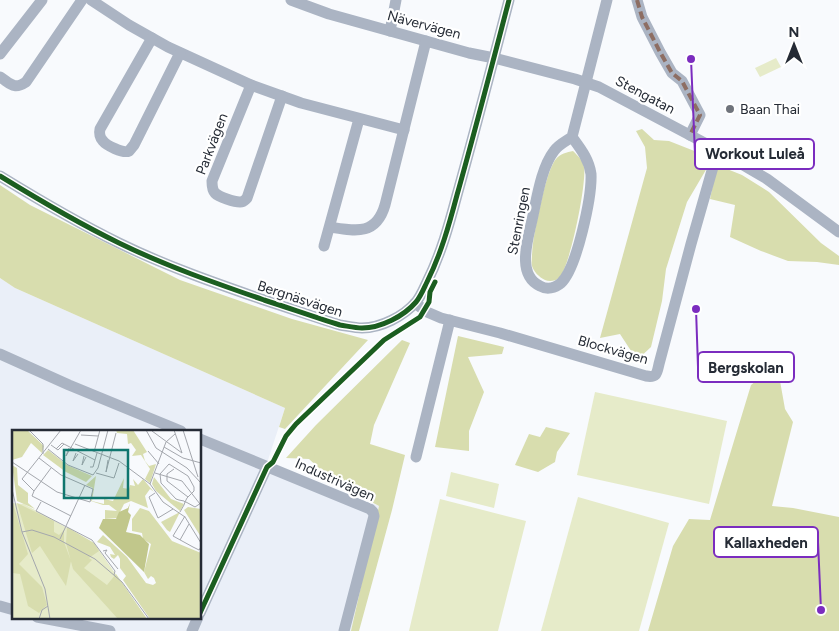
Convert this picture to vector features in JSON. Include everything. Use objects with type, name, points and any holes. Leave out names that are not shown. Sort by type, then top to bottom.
[{"type":"street","points":[[0,54],[42,0]]},
{"type":"street","points":[[0,77],[15,87],[26,82],[82,0]]},
{"type":"street","points":[[91,0],[129,25],[180,53],[251,85],[301,103],[404,130]]},
{"type":"street","name":"Nävervägen","points":[[291,0],[329,14],[494,58]]},
{"type":"street","points":[[390,31],[396,0]]},
{"type":"street","name":"Bergnäsvägen","points":[[0,176],[44,203],[120,243],[223,285],[340,325],[370,327],[391,320],[404,313],[415,303],[430,277],[445,239],[509,0]]},
{"type":"street","points":[[572,137],[607,0]]},
{"type":"street","name":"Stengatan","points":[[637,0],[642,16],[660,52],[672,73],[682,81],[700,115],[690,135]]},
{"type":"street","points":[[152,38],[100,130],[102,141],[122,152],[130,151],[134,145],[180,53]]},
{"type":"street","points":[[330,227],[353,230],[365,229],[379,220],[385,205],[426,41]]},
{"type":"street","name":"Stengatan","points":[[494,58],[599,87],[750,168],[839,232]]},
{"type":"street","name":"Parkvägen","points":[[251,85],[212,181],[216,194],[231,200],[241,202],[247,198],[282,96]]},
{"type":"street","points":[[324,246],[359,119]]},
{"type":"street","name":"Stenringen","points":[[572,137],[586,157],[591,174],[588,203],[580,241],[569,273],[562,282],[555,286],[542,287],[532,280],[527,273],[528,239],[536,199],[546,164],[555,150],[572,137]]},
{"type":"street","name":"Blockvägen","points":[[415,303],[432,315],[652,377],[657,371],[713,167]]},
{"type":"street","points":[[416,457],[450,320]]},
{"type":"street","points":[[0,354],[179,430]]},
{"type":"street","name":"Industrivägen","points":[[201,439],[370,509],[373,512],[374,516],[344,631]]},
{"type":"street","points":[[201,611],[267,468]]},
{"type":"street","points":[[42,618],[110,631]]},
{"type":"street","points":[[192,631],[198,618]]},
{"type":"shaded area","points":[[0,278],[15,288],[285,408],[267,463],[379,506],[351,631],[0,631]]},
{"type":"green space","points":[[776,58],[781,67],[760,77],[755,68]]},
{"type":"green space","points":[[642,129],[654,140],[669,141],[702,154],[707,168],[687,202],[666,269],[662,301],[651,347],[637,360],[620,334],[600,338],[647,168],[645,147],[636,131]]},
{"type":"green space","points":[[573,151],[584,167],[583,189],[577,224],[563,271],[558,279],[547,281],[537,274],[532,265],[536,226],[549,172],[558,157]]},
{"type":"green space","points":[[717,165],[742,175],[769,192],[821,243],[839,256],[839,265],[788,261],[730,237],[735,205],[710,199]]},
{"type":"green space","points":[[0,185],[30,205],[180,280],[292,319],[368,340],[285,429],[279,427],[285,408],[15,288],[0,278]]},
{"type":"green space","points":[[458,336],[504,347],[502,354],[468,357],[484,392],[469,431],[469,451],[435,447]]},
{"type":"green space","points":[[402,340],[410,343],[374,425],[370,444],[405,455],[359,631],[351,631],[379,506],[334,482],[309,459],[286,458],[316,425]]},
{"type":"green space","points":[[777,364],[785,409],[793,422],[772,506],[839,517],[839,631],[648,631],[673,546],[689,519],[710,520],[751,385]]},
{"type":"green space","points":[[595,392],[727,421],[709,504],[577,475]]},
{"type":"green space","points":[[546,427],[570,433],[557,452],[555,462],[538,472],[515,465],[529,434],[540,437]]},
{"type":"green space","points":[[451,472],[499,484],[494,508],[446,496]]},
{"type":"green space","points":[[578,497],[669,523],[639,631],[541,631]]},
{"type":"green space","points":[[440,499],[526,521],[498,631],[409,631]]},
{"type":"marked path","points":[[637,0],[642,17],[660,52],[672,73],[682,81],[700,115],[690,135]]},
{"type":"cycle path","points":[[0,176],[104,235],[191,274],[340,325],[362,328],[377,326],[392,320],[416,302],[436,261],[451,217],[509,0]]},
{"type":"cycle path","points":[[201,611],[267,467],[273,462],[286,436],[296,424],[384,340],[420,317],[429,302],[430,292],[435,282]]},
{"type":"place","name":"Workout Luleå","points":[[691,59]]},
{"type":"place","name":"Baan Thai","points":[[730,109]]},
{"type":"place","name":"Bergskolan","points":[[696,309]]},
{"type":"place","name":"Kallaxheden","points":[[821,610]]}]
